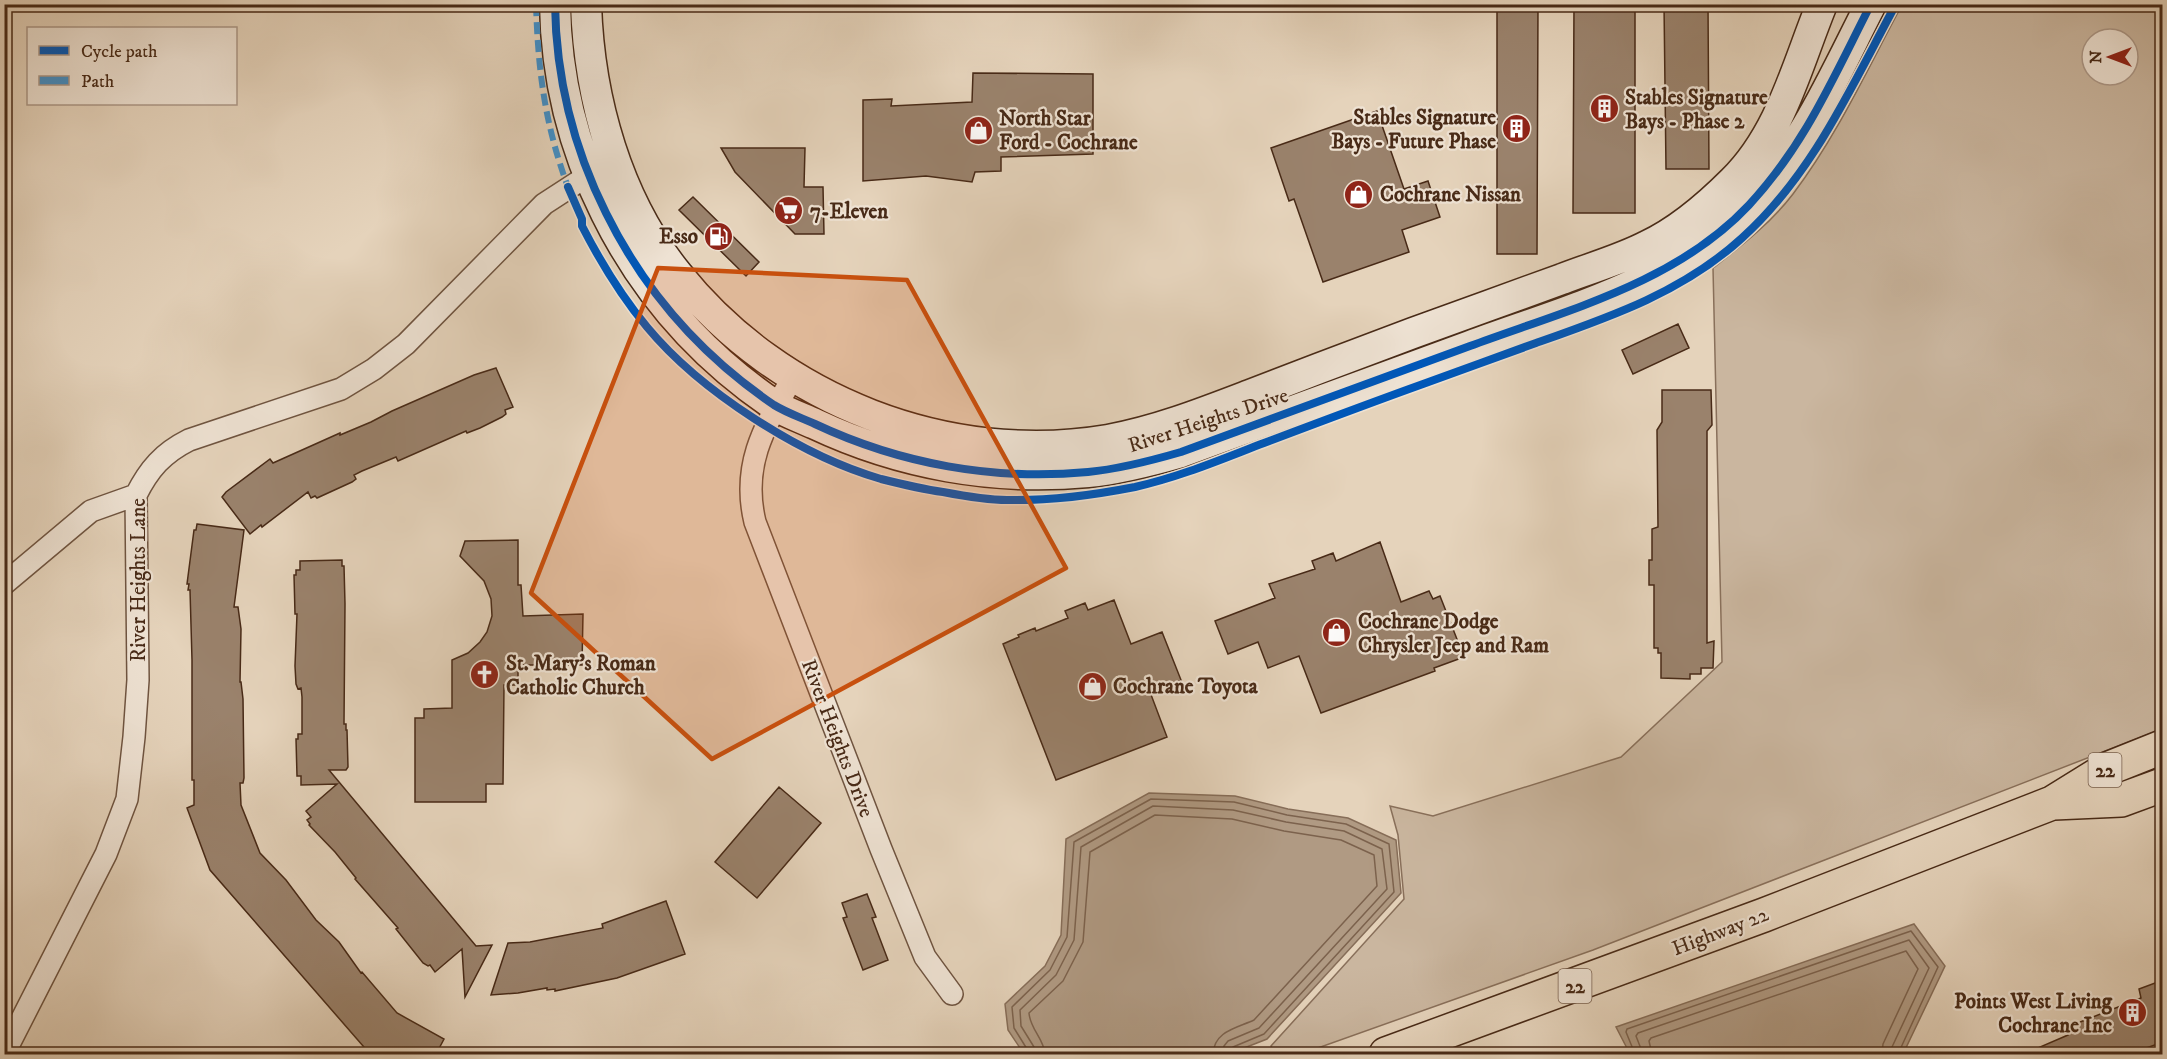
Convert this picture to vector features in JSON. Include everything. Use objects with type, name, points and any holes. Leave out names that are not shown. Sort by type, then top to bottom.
[{"type":"main road","name":"Highway 22","points":[[1386,1054],[1754,919],[2052,803],[2107,769],[2163,747]]},
{"type":"main road","name":"Highway 22","points":[[2052,803],[2121,800],[2163,785]]},
{"type":"street","name":"River Heights Drive","points":[[555,4],[556,34],[566,102],[587,175],[617,235],[641,275],[681,326],[706,351],[740,380],[777,406],[868,447],[935,465],[1035,475],[1116,468],[1181,452],[1575,307],[1659,273],[1692,217],[1721,193],[1755,154],[1784,102],[1822,4]]},
{"type":"street","name":"River Heights Drive","points":[[586,4],[587,41],[592,75],[598,106],[614,160],[647,230],[676,273],[734,334],[793,377],[871,416],[949,438],[1021,445],[1107,440],[1178,423],[1382,344],[1631,254],[1709,241],[1748,205],[1786,161],[1804,135],[1871,4]]},
{"type":"street","name":"River Heights Lane","points":[[4,1054],[106,854],[127,799],[138,680],[136,495],[144,478],[170,450],[189,440],[341,389],[374,369],[406,344],[544,204],[614,160]]},
{"type":"street","points":[[1561,279],[1575,307]]},
{"type":"street","points":[[1382,344],[1396,374]]},
{"type":"street","name":"River Heights Drive","points":[[793,377],[756,449],[751,470],[750,500],[755,522],[876,838],[926,957],[952,994]]},
{"type":"street","points":[[1107,440],[1116,468]]},
{"type":"street","points":[[4,584],[91,511],[136,495]]},
{"type":"highlighted area","points":[[658,268],[907,280],[1066,568],[712,759],[531,593]]},
{"type":"shaded area","points":[[1902,5],[2162,5],[2162,729],[1593,950],[1301,1054],[1273,1054],[1271,1046],[1404,899],[1398,835],[1390,806],[1433,816],[1621,757],[1722,662],[1713,268],[1745,243],[1793,194],[1824,149]]},
{"type":"water","points":[[1149,793],[1235,796],[1288,809],[1348,818],[1396,840],[1401,893],[1267,1039],[1229,1054],[1024,1054],[1008,1030],[1005,1004],[1045,966],[1061,935],[1066,839]]},
{"type":"water","points":[[1914,924],[1945,966],[1903,1054],[1630,1054],[1616,1027]]},
{"type":"building","name":"Stables Signature Bays - Future Phase","points":[[1497,4],[1538,4],[1537,254],[1497,254]]},
{"type":"building","name":"Stables Signature Bays - Phase 2","points":[[1574,4],[1635,4],[1635,213],[1573,213]]},
{"type":"building","points":[[1664,4],[1708,4],[1709,169],[1666,169]]},
{"type":"building","name":"North Star Ford - Cochrane","points":[[973,73],[1093,74],[1093,154],[1001,157],[1001,171],[975,172],[972,182],[926,176],[863,181],[863,100],[892,99],[891,106],[972,102]]},
{"type":"building","name":"Cochrane Nissan","points":[[1377,111],[1404,189],[1428,181],[1440,217],[1402,230],[1409,252],[1323,282],[1294,199],[1289,201],[1271,148]]},
{"type":"building","name":"7-Eleven","points":[[721,148],[805,148],[804,187],[823,187],[824,234],[795,234],[735,172]]},
{"type":"building","name":"Esso","points":[[693,197],[759,262],[746,276],[679,210]]},
{"type":"building","points":[[1678,324],[1689,348],[1633,374],[1622,350]]},
{"type":"building","points":[[496,368],[513,407],[505,410],[506,414],[502,417],[480,428],[467,433],[466,431],[398,461],[396,457],[362,471],[354,475],[356,479],[352,482],[317,498],[315,496],[311,498],[308,492],[250,534],[222,497],[270,459],[273,463],[474,375]]},
{"type":"building","points":[[1662,390],[1711,390],[1712,425],[1707,431],[1707,643],[1714,641],[1713,668],[1701,668],[1701,674],[1690,674],[1690,679],[1661,678],[1661,653],[1658,653],[1658,648],[1654,648],[1654,585],[1649,585],[1649,560],[1652,560],[1652,529],[1658,527],[1657,430],[1662,422]]},
{"type":"building","points":[[197,524],[244,530],[234,607],[238,607],[241,629],[240,682],[243,699],[244,778],[243,783],[240,783],[241,805],[260,853],[286,880],[316,920],[339,942],[361,973],[397,1013],[444,1039],[436,1054],[370,1054],[210,870],[187,808],[194,805],[194,780],[192,780],[190,590],[187,584],[194,530]]},
{"type":"building","name":"St. Mary's Roman Catholic Church","points":[[518,540],[518,585],[521,585],[523,616],[583,614],[582,665],[518,665],[518,685],[504,685],[503,784],[486,784],[486,802],[415,802],[415,718],[424,718],[424,709],[452,708],[452,660],[468,653],[480,642],[487,632],[492,616],[491,599],[484,581],[460,556],[465,541]]},
{"type":"building","name":"Cochrane Dodge Chrysler Jeep and Ram","points":[[1380,542],[1401,602],[1429,591],[1433,599],[1440,596],[1464,657],[1434,668],[1435,671],[1321,713],[1299,656],[1268,668],[1258,642],[1228,654],[1215,621],[1275,598],[1269,584],[1315,569],[1312,561],[1333,553],[1336,561]]},
{"type":"building","points":[[342,560],[345,604],[344,724],[347,730],[348,767],[346,770],[329,770],[476,946],[492,945],[465,997],[462,949],[435,972],[430,965],[423,963],[396,929],[398,928],[307,820],[311,817],[306,811],[337,784],[301,785],[301,776],[297,776],[296,739],[298,739],[298,734],[302,734],[302,697],[301,688],[298,689],[296,684],[297,614],[295,614],[294,575],[296,575],[296,570],[300,570],[300,561]]},
{"type":"building","name":"Cochrane Toyota","points":[[1114,600],[1131,644],[1162,632],[1181,680],[1150,692],[1167,737],[1056,780],[1003,644],[1035,628],[1036,631],[1068,618],[1065,611],[1085,603],[1088,610]]},
{"type":"building","points":[[779,787],[821,823],[757,898],[715,862]]},
{"type":"building","points":[[867,894],[876,917],[872,918],[888,960],[863,970],[843,918],[847,917],[842,903]]},
{"type":"building","points":[[666,901],[685,954],[617,978],[555,991],[555,989],[547,990],[547,988],[491,995],[508,943],[530,942],[603,928],[602,924]]},
{"type":"building","name":"Points West Living Cochrane Inc","points":[[2163,980],[2163,1042],[2130,1054],[2024,1054],[2068,1035],[2065,1028],[2141,998],[2139,989]]},
{"type":"marked path","points":[[536,4],[541,75],[548,120],[568,187]]},
{"type":"cycle path","points":[[555,4],[559,59],[568,112],[594,188],[621,242],[657,296],[699,344],[774,405],[847,438],[914,459],[948,466],[1018,474],[1053,474],[1112,469],[1181,452],[1582,306],[1654,274],[1688,255],[1720,232],[1749,205],[1769,182],[1817,109],[1871,4]]},
{"type":"cycle path","points":[[568,187],[582,219],[582,226],[596,252],[620,291],[647,327],[695,375],[723,397],[786,438],[818,455],[850,468],[881,479],[927,489],[999,500],[1039,500],[1088,495],[1135,487],[1201,467],[1618,313],[1695,274],[1742,238],[1790,186],[1829,128],[1896,4]]},
{"type":"place","name":"Stables Signature Bays - Phase 2","points":[[1604,109]]},
{"type":"place","name":"Stables Signature Bays - Future Phase","points":[[1517,129]]},
{"type":"place","name":"North Star Ford - Cochrane","points":[[978,130]]},
{"type":"place","name":"Cochrane Nissan","points":[[1359,194]]},
{"type":"place","name":"7-Eleven","points":[[789,211]]},
{"type":"place","name":"Esso","points":[[719,236]]},
{"type":"place","name":"Cochrane Dodge Chrysler Jeep and Ram","points":[[1337,633]]},
{"type":"place","name":"St. Mary's Roman Catholic Church","points":[[485,675]]},
{"type":"place","name":"Cochrane Toyota","points":[[1092,686]]},
{"type":"place","name":"Points West Living Cochrane Inc","points":[[2133,1013]]}]
